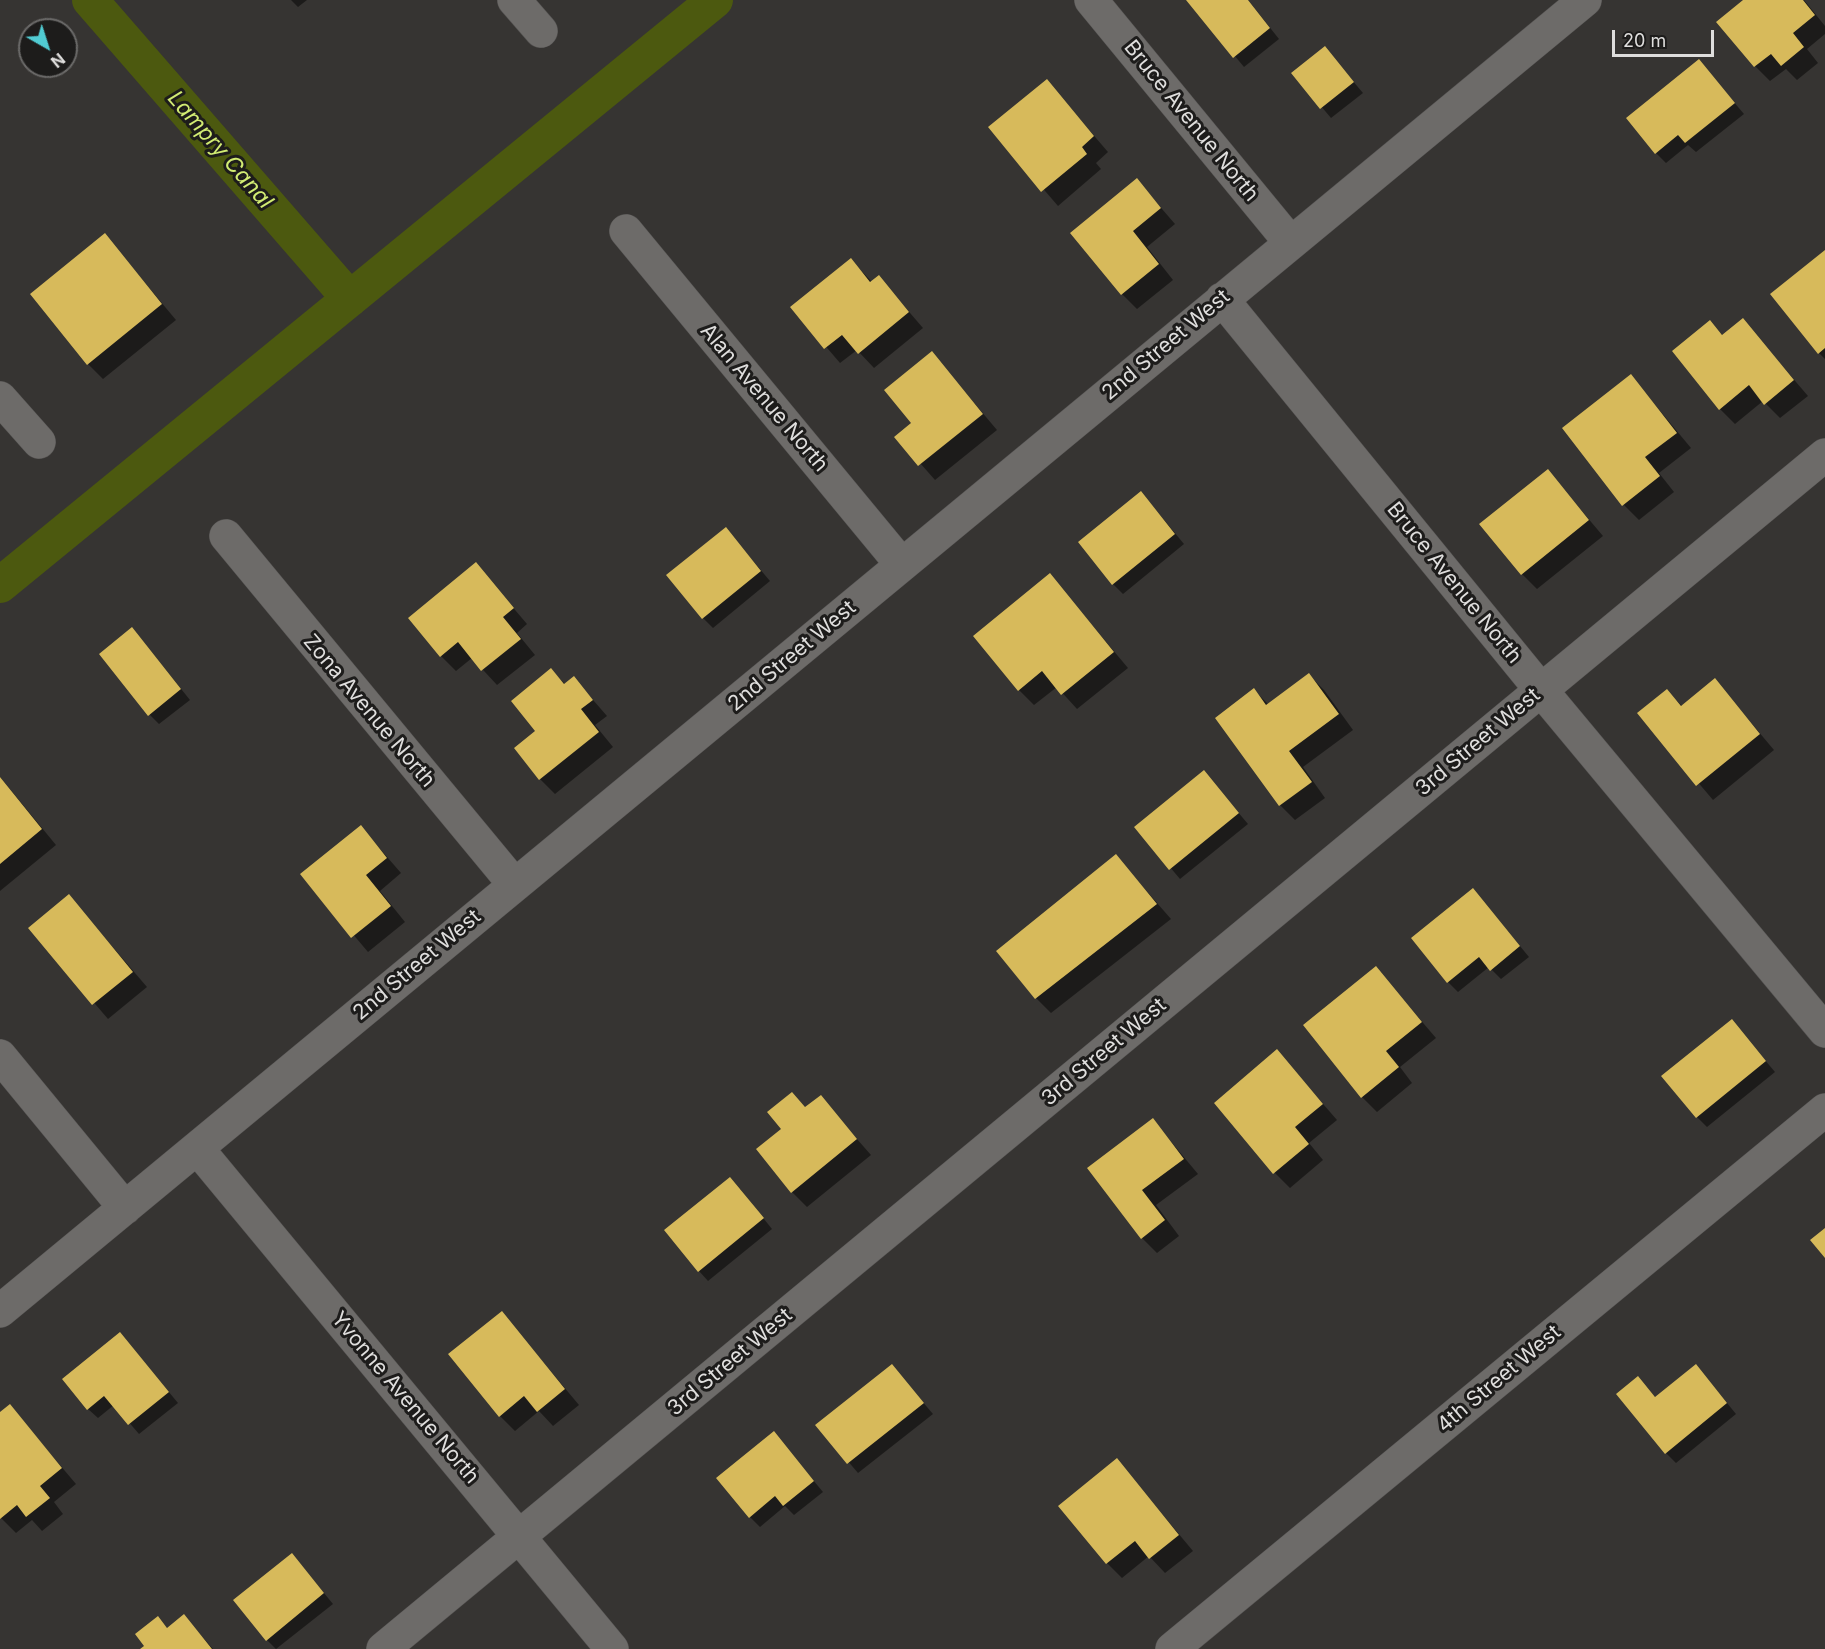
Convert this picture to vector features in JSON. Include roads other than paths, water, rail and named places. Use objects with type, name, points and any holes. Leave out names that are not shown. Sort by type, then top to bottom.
[{"type":"street","points":[[514,0],[541,31]]},
{"type":"street","name":"Bruce Avenue North","points":[[1091,0],[1290,242]]},
{"type":"street","name":"2nd Street West","points":[[0,1311],[1585,0]]},
{"type":"street","name":"Alan Avenue North","points":[[626,231],[902,565]]},
{"type":"street","name":"Bruce Avenue North","points":[[1222,299],[1541,690],[1825,1031]]},
{"type":"street","points":[[0,398],[39,442]]},
{"type":"street","name":"3rd Street West","points":[[383,1649],[1825,455]]},
{"type":"street","name":"Zona Avenue North","points":[[226,536],[514,884]]},
{"type":"street","points":[[0,1056],[125,1208]]},
{"type":"street","name":"4th Street West","points":[[1172,1649],[1825,1110]]},
{"type":"street","name":"Yvonne Avenue North","points":[[197,1148],[612,1649]]},
{"type":"waterway","name":"Lampry Canal","points":[[90,0],[350,299]]},
{"type":"waterway","points":[[0,585],[715,0]]}]
